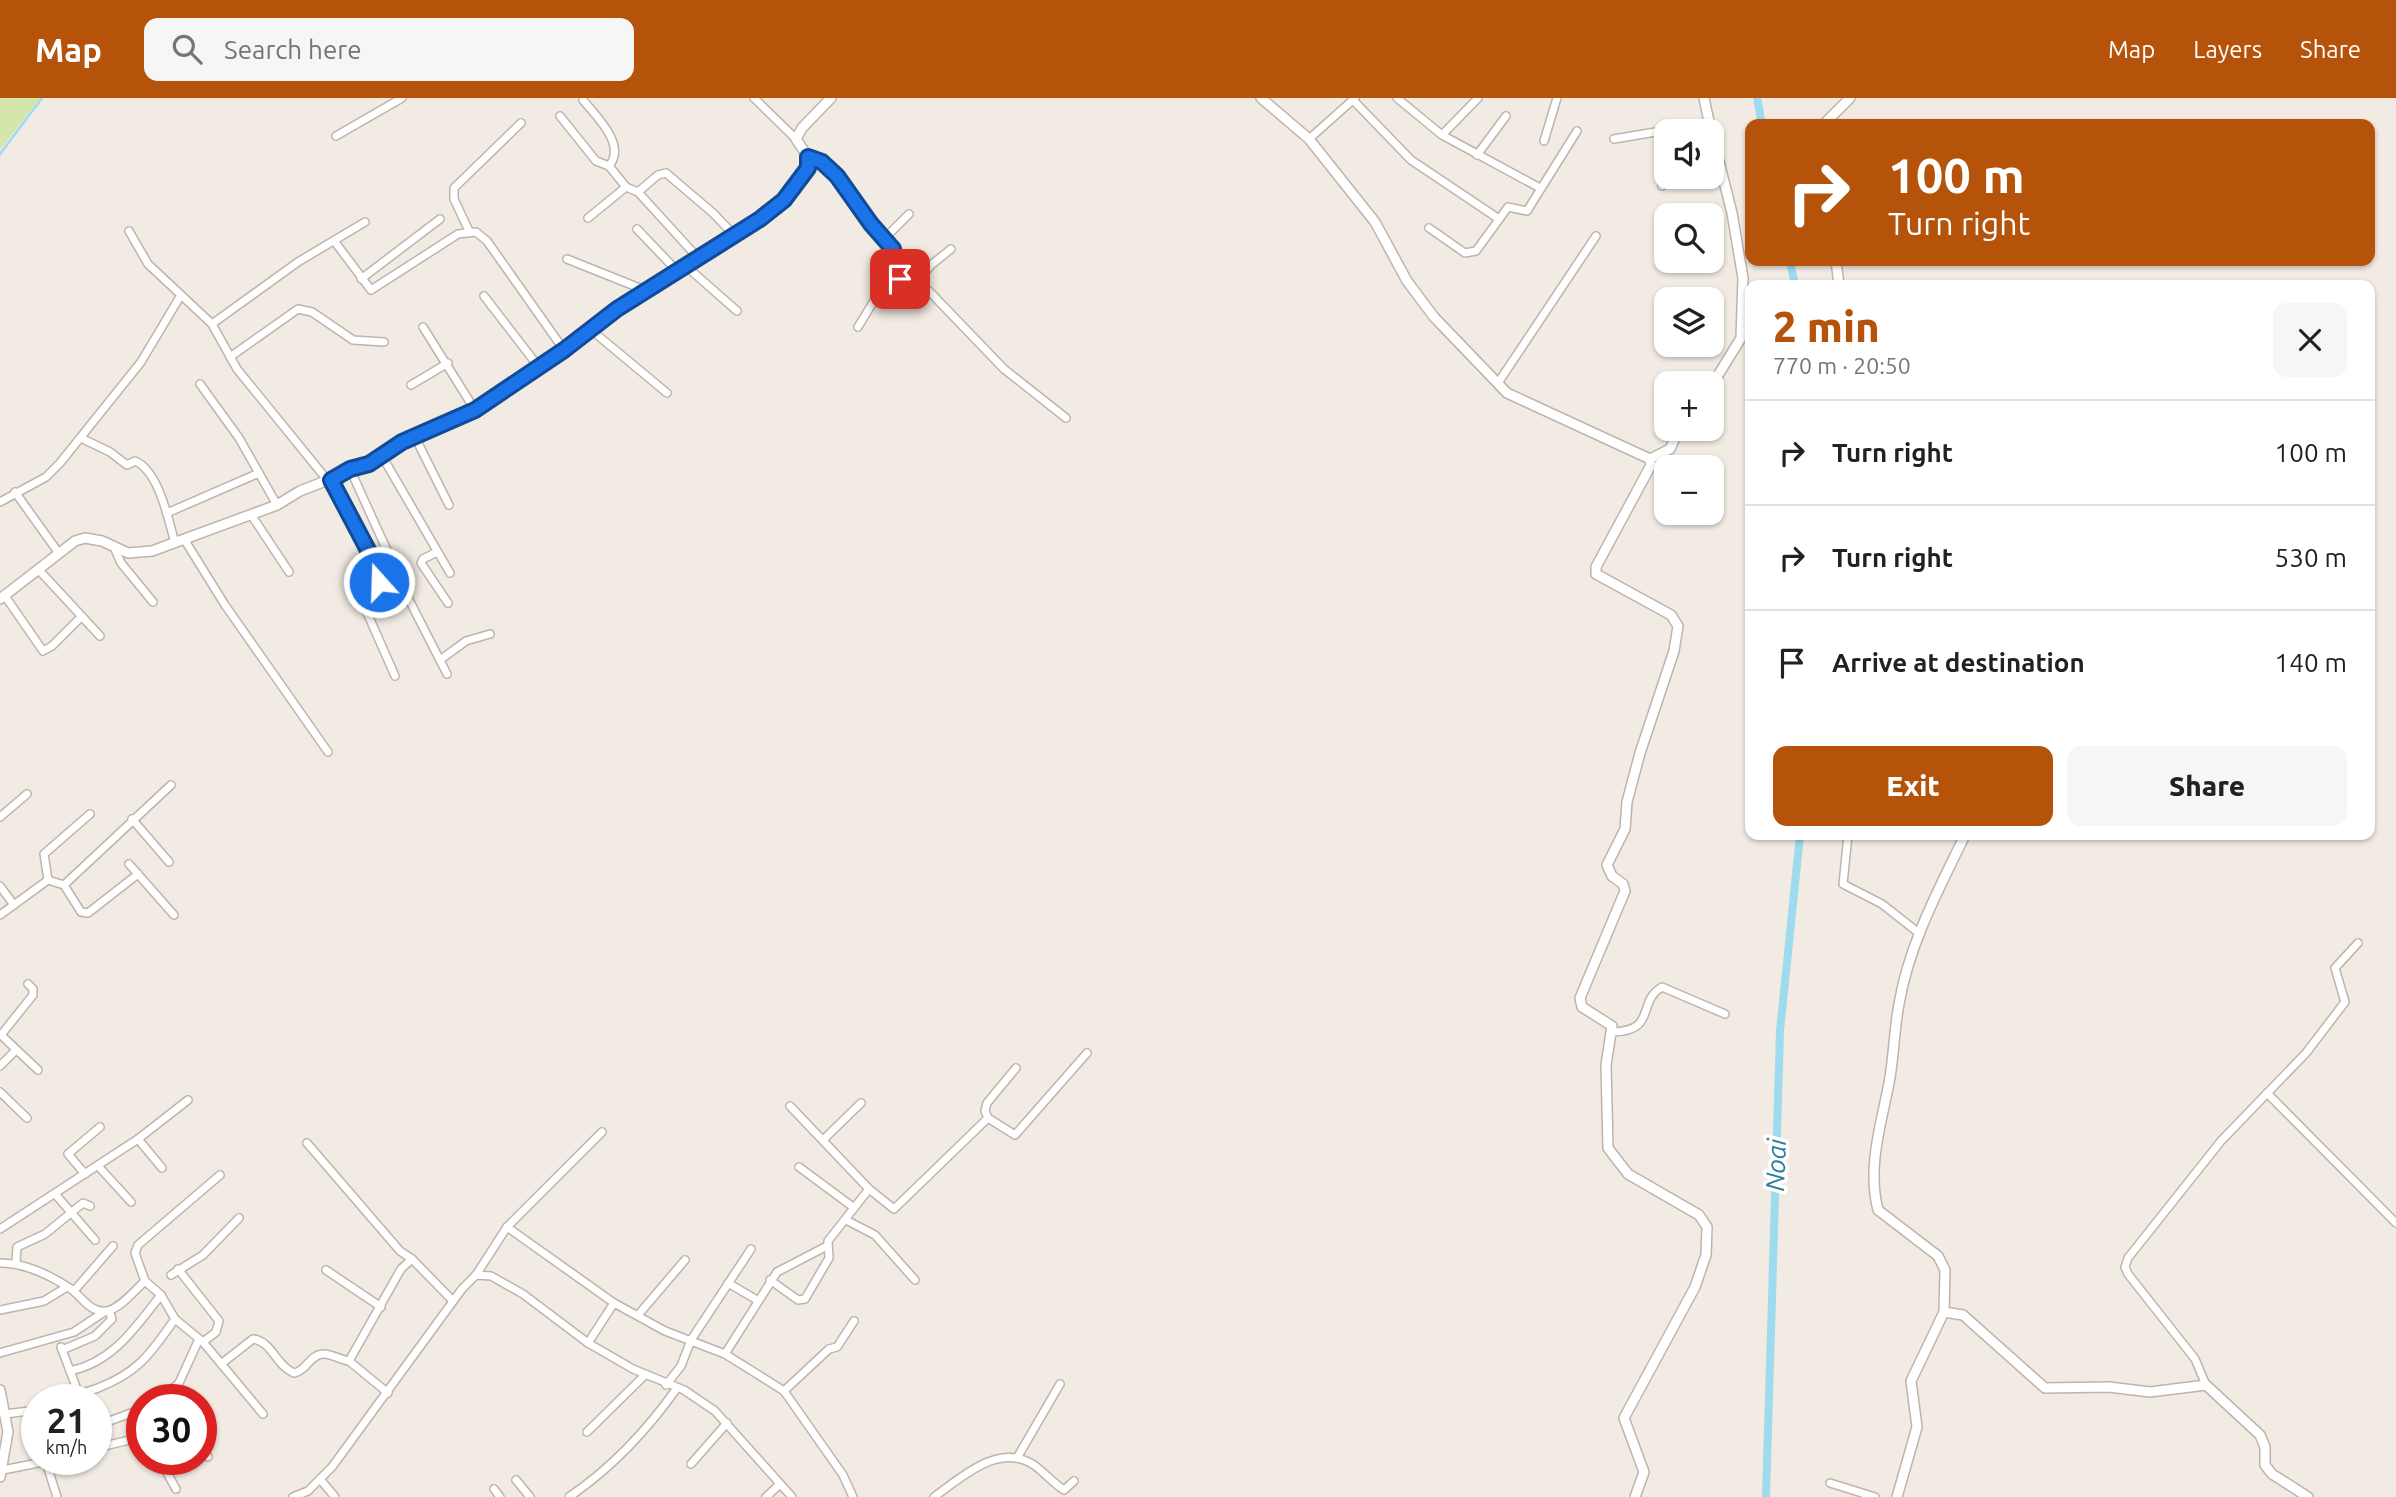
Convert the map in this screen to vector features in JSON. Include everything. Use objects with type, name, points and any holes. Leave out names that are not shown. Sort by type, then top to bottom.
[{"type":"street","points":[[337,136],[402,98]]},
{"type":"street","points":[[81,617],[52,646],[43,651],[2,597],[58,552],[85,538],[128,553],[152,551],[252,516],[300,491],[350,469],[369,464],[415,437],[475,410],[564,350],[590,329],[735,236],[784,200],[808,168],[808,157],[796,139],[754,98]]},
{"type":"street","points":[[796,139],[802,128],[831,98]]},
{"type":"street","points":[[1261,98],[1309,139],[1375,222],[1407,281],[1434,317],[1498,383],[1519,400],[1623,444],[1650,459]]},
{"type":"street","points":[[1397,98],[1442,135],[1540,188]]},
{"type":"street","points":[[1442,135],[1478,98]]},
{"type":"street","points":[[1544,141],[1557,98]]},
{"type":"street","points":[[1704,98],[1708,119]]},
{"type":"street","points":[[1829,119],[1850,98]]},
{"type":"street","points":[[1309,139],[1354,99],[1411,160],[1499,219]]},
{"type":"street","points":[[583,100],[606,129],[616,149],[614,160],[609,166]]},
{"type":"street","points":[[560,116],[596,161],[609,166],[626,187],[638,192],[699,259]]},
{"type":"street","points":[[1477,155],[1506,116]]},
{"type":"street","points":[[469,231],[454,199],[454,188],[522,123]]},
{"type":"street","points":[[1429,228],[1469,254],[1476,251],[1508,207],[1525,213],[1577,131]]},
{"type":"street","points":[[1614,139],[1654,133]]},
{"type":"street","points":[[808,157],[822,162],[837,176],[871,224],[885,238],[895,254],[900,279],[911,289],[929,291],[1004,369],[1066,418]]},
{"type":"street","points":[[638,192],[659,175],[666,173],[683,185],[735,236]]},
{"type":"street","points":[[1721,371],[1741,338],[1743,278],[1724,183]]},
{"type":"street","points":[[588,218],[626,187]]},
{"type":"street","points":[[885,238],[909,215]]},
{"type":"street","points":[[361,279],[440,219]]},
{"type":"street","points":[[212,324],[298,262],[365,222]]},
{"type":"street","points":[[637,229],[682,270],[737,311]]},
{"type":"street","points":[[129,231],[140,254],[212,324],[230,358],[330,480],[379,571],[379,582],[384,590]]},
{"type":"street","points":[[335,242],[366,287],[376,289],[458,234],[476,232],[487,241],[564,350]]},
{"type":"street","points":[[1498,383],[1596,236]]},
{"type":"street","points":[[911,289],[930,265],[951,249]]},
{"type":"street","points":[[858,327],[886,281],[878,273],[895,254]]},
{"type":"street","points":[[567,259],[647,291]]},
{"type":"street","points":[[0,502],[46,477],[81,438],[141,362],[181,295]]},
{"type":"street","points":[[484,296],[538,366]]},
{"type":"street","points":[[230,358],[298,309],[312,312],[353,340],[384,342]]},
{"type":"street","points":[[423,327],[475,410]]},
{"type":"street","points":[[590,329],[667,393]]},
{"type":"street","points":[[411,385],[447,363]]},
{"type":"street","points":[[200,384],[220,408],[276,505]]},
{"type":"street","points":[[415,437],[449,505]]},
{"type":"street","points":[[81,438],[110,452],[127,466],[135,461],[142,464],[154,478],[180,541],[328,752]]},
{"type":"street","points":[[1650,459],[1670,449],[1674,441]]},
{"type":"street","points":[[382,456],[450,573]]},
{"type":"street","points":[[1635,1497],[1644,1472],[1639,1452],[1624,1418],[1695,1287],[1706,1255],[1707,1227],[1699,1215],[1628,1174],[1608,1148],[1606,1065],[1612,1032],[1608,1021],[1582,1007],[1580,998],[1625,891],[1623,884],[1612,876],[1607,865],[1625,829],[1627,802],[1674,651],[1678,626],[1671,615],[1596,574],[1596,567],[1651,465],[1650,459]]},
{"type":"street","points":[[350,469],[390,557]]},
{"type":"street","points":[[167,513],[259,473]]},
{"type":"street","points":[[15,492],[58,552]]},
{"type":"street","points":[[252,516],[289,572]]},
{"type":"street","points":[[114,547],[121,564],[153,602]]},
{"type":"street","points":[[437,552],[421,563],[448,603]]},
{"type":"street","points":[[38,569],[100,636]]},
{"type":"street","points":[[395,676],[365,608],[369,600],[400,582],[447,674]]},
{"type":"street","points":[[440,660],[466,641],[491,634]]},
{"type":"street","points":[[64,885],[171,785]]},
{"type":"street","points":[[0,817],[27,794]]},
{"type":"street","points":[[48,880],[44,854],[89,814]]},
{"type":"street","points":[[132,819],[169,862]]},
{"type":"street","points":[[1847,840],[1843,884],[1882,904],[1920,934]]},
{"type":"street","points":[[1897,1497],[1917,1427],[1912,1381],[1944,1312],[1945,1270],[1938,1256],[1878,1210],[1873,1177],[1876,1140],[1892,1064],[1899,1003],[1920,934],[1963,840]]},
{"type":"street","points":[[129,864],[174,915]]},
{"type":"street","points":[[48,880],[64,885],[81,912],[88,914],[138,874]]},
{"type":"street","points":[[0,915],[48,880]]},
{"type":"street","points":[[0,886],[14,905]]},
{"type":"street","points":[[2308,1497],[2272,1474],[2265,1465],[2265,1447],[2260,1435],[2206,1385],[2195,1359],[2161,1320],[2125,1267],[2128,1258],[2221,1140],[2306,1053],[2345,1002],[2335,968],[2358,943]]},
{"type":"street","points":[[28,984],[34,991],[33,995],[2,1032],[2,1038],[38,1070]]},
{"type":"street","points":[[1612,1032],[1628,1032],[1641,1025],[1656,991],[1662,987],[1725,1014]]},
{"type":"street","points":[[0,1066],[15,1051]]},
{"type":"street","points":[[1016,1069],[987,1103],[985,1111],[988,1118],[1013,1134],[1018,1134],[1087,1053]]},
{"type":"street","points":[[0,1092],[27,1118]]},
{"type":"street","points":[[2267,1093],[2396,1223]]},
{"type":"street","points":[[0,1229],[99,1167],[188,1100]]},
{"type":"street","points":[[823,1140],[861,1103]]},
{"type":"street","points":[[790,1106],[869,1189],[890,1207],[898,1207],[988,1118]]},
{"type":"street","points":[[85,1174],[68,1154],[100,1127]]},
{"type":"street","points":[[293,1497],[308,1491],[320,1479],[388,1393],[453,1301],[476,1275],[507,1227],[603,1132]]},
{"type":"street","points":[[138,1139],[162,1168]]},
{"type":"street","points":[[307,1143],[400,1251],[412,1259],[453,1301]]},
{"type":"street","points":[[99,1167],[131,1202]]},
{"type":"street","points":[[799,1167],[853,1207]]},
{"type":"street","points":[[220,1175],[138,1245],[135,1253],[145,1281],[161,1295],[175,1319],[201,1341],[263,1414]]},
{"type":"street","points":[[725,1354],[770,1280],[786,1265],[827,1245],[869,1189]]},
{"type":"street","points":[[56,1195],[95,1240]]},
{"type":"street","points":[[16,1263],[17,1247],[45,1234],[83,1203],[90,1206]]},
{"type":"street","points":[[171,1275],[203,1255],[239,1218]]},
{"type":"street","points":[[846,1220],[875,1235],[915,1280]]},
{"type":"street","points":[[507,1227],[614,1303],[639,1314],[665,1331],[725,1354],[784,1391],[843,1475],[853,1497]]},
{"type":"street","points":[[770,1280],[803,1301],[829,1258],[827,1245]]},
{"type":"street","points":[[0,1310],[44,1301],[71,1289],[113,1246]]},
{"type":"street","points":[[666,1385],[681,1366],[691,1340],[751,1249]]},
{"type":"street","points":[[349,1361],[401,1269],[412,1259]]},
{"type":"street","points":[[639,1314],[685,1260]]},
{"type":"street","points":[[0,1263],[16,1263],[71,1289],[87,1305],[106,1311],[112,1319],[99,1333],[62,1350]]},
{"type":"street","points":[[178,1269],[219,1321],[216,1332],[201,1341],[178,1384]]},
{"type":"street","points":[[326,1270],[381,1307]]},
{"type":"street","points":[[476,1275],[491,1276],[523,1294],[587,1343],[645,1375],[677,1388],[715,1411],[792,1497]]},
{"type":"street","points":[[0,1353],[58,1339],[79,1330],[145,1281]]},
{"type":"street","points":[[728,1283],[757,1300]]},
{"type":"street","points":[[70,1371],[90,1367],[114,1351],[161,1295]]},
{"type":"street","points":[[587,1343],[614,1303]]},
{"type":"street","points":[[1944,1312],[1963,1315],[2045,1388],[2109,1387],[2150,1392],[2206,1385]]},
{"type":"street","points":[[106,1384],[139,1367],[175,1319]]},
{"type":"street","points":[[784,1391],[829,1349],[837,1347],[855,1321]]},
{"type":"street","points":[[58,1339],[75,1384]]},
{"type":"street","points":[[221,1364],[253,1339],[265,1342],[282,1365],[294,1373],[300,1372],[312,1359],[325,1353],[349,1361],[388,1393]]},
{"type":"street","points":[[587,1432],[645,1375]]},
{"type":"street","points":[[1017,1458],[1060,1384]]},
{"type":"street","points":[[569,1497],[607,1466],[660,1412],[677,1388]]},
{"type":"street","points":[[0,1390],[8,1432],[1,1474],[21,1469]]},
{"type":"street","points":[[5,1414],[21,1412]]},
{"type":"street","points":[[691,1464],[727,1423]]},
{"type":"street","points":[[934,1497],[990,1460],[1017,1458],[1034,1466],[1064,1490],[1074,1481]]},
{"type":"street","points":[[53,1475],[57,1497]]},
{"type":"street","points":[[168,1475],[176,1489]]},
{"type":"street","points":[[320,1479],[335,1497]]},
{"type":"street","points":[[516,1480],[530,1497]]},
{"type":"street","points":[[1830,1483],[1875,1497]]},
{"type":"street","points":[[766,1497],[780,1484]]},
{"type":"street","points":[[494,1489],[500,1497]]},
{"type":"green space","points":[[0,98],[40,98],[0,150]]},
{"type":"waterway","points":[[0,154],[42,98]]},
{"type":"waterway","name":"Noai","points":[[1757,98],[1761,119]]},
{"type":"waterway","name":"Noai","points":[[1791,266],[1794,280]]},
{"type":"waterway","name":"Noai","points":[[1766,1497],[1780,1031],[1799,840]]},
{"type":"route","points":[[379,582],[379,571],[331,480],[350,469],[369,464],[402,442],[475,410],[564,350],[617,309],[760,219],[784,200],[808,168],[808,157],[827,165],[871,224],[885,238],[895,254],[896,270],[900,279]]}]
